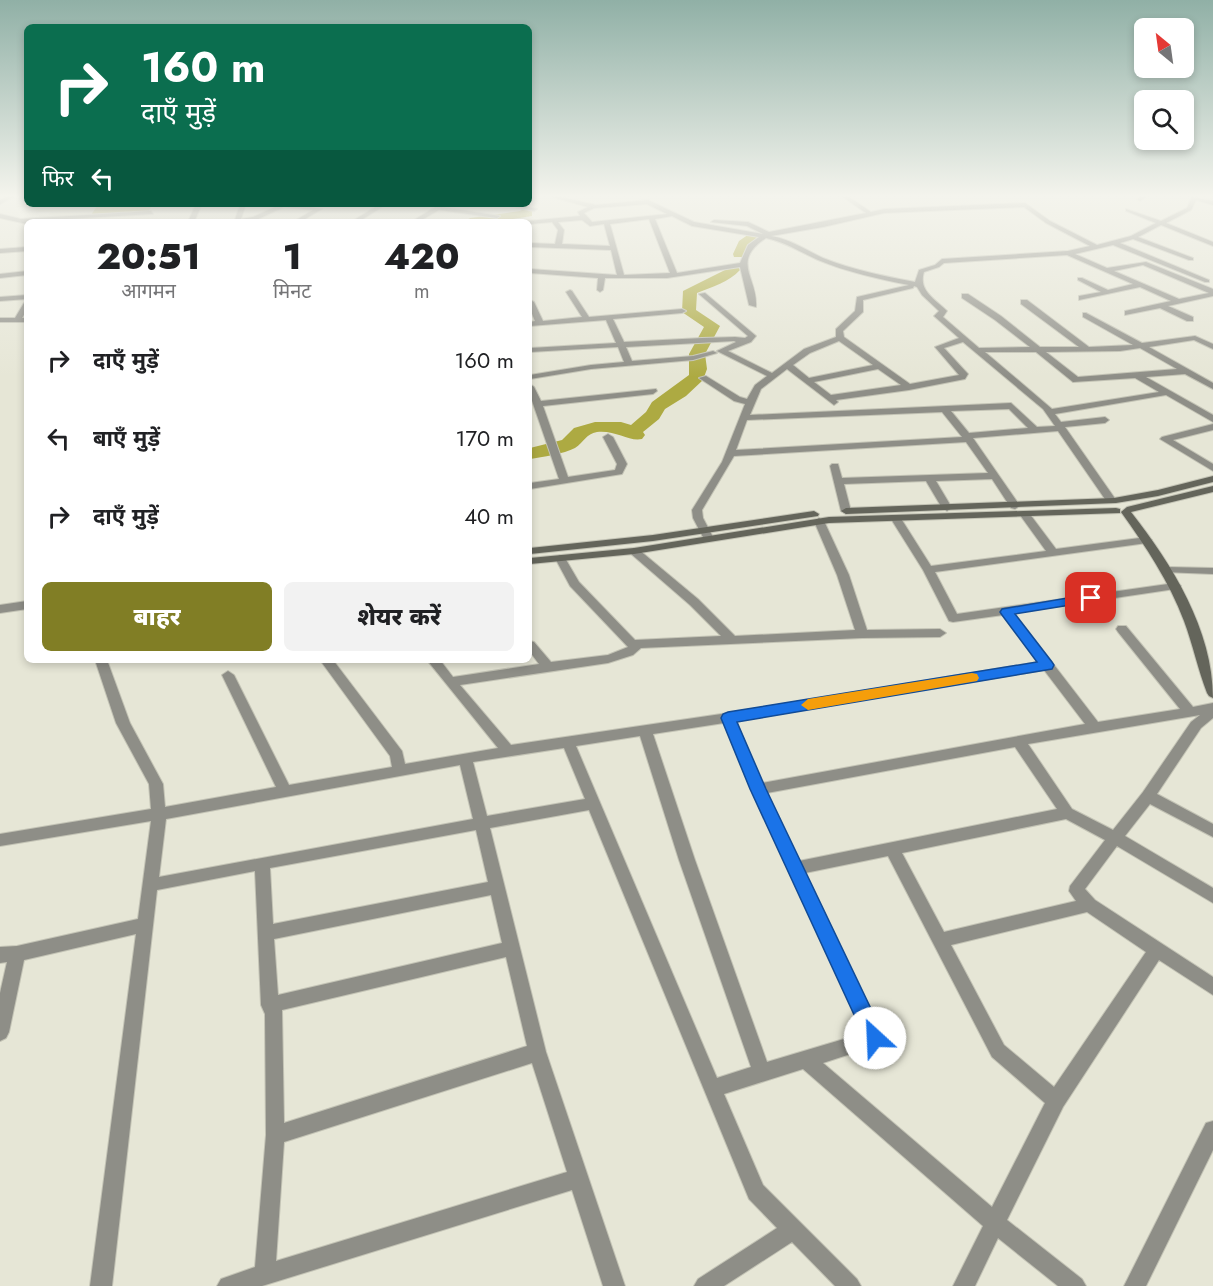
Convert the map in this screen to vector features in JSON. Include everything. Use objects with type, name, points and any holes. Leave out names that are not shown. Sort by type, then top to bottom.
[{"type":"street","points":[[616,257],[621,277]]},
{"type":"street","points":[[667,257],[674,275]]},
{"type":"street","points":[[746,257],[743,265],[753,305]]},
{"type":"street","points":[[817,257],[872,276],[918,285],[943,310],[939,318],[1051,412],[1120,507],[1148,540],[1167,570],[1197,641],[1213,693]]},
{"type":"street","points":[[918,285],[921,271],[937,266],[942,261],[1005,257]]},
{"type":"street","points":[[1077,257],[1179,302]]},
{"type":"street","points":[[1149,257],[1213,283]]},
{"type":"street","points":[[1186,257],[1191,259]]},
{"type":"street","points":[[1107,270],[1144,263],[1213,293]]},
{"type":"street","points":[[532,271],[621,277],[674,275],[719,269],[730,264],[743,265]]},
{"type":"street","points":[[0,275],[24,273]]},
{"type":"street","points":[[600,290],[602,276]]},
{"type":"street","points":[[1080,279],[1108,292]]},
{"type":"street","points":[[909,387],[840,338],[839,331],[859,312],[860,299],[918,285]]},
{"type":"street","points":[[1082,298],[1140,285]]},
{"type":"street","points":[[570,292],[587,320]]},
{"type":"street","points":[[1128,313],[1213,293]]},
{"type":"street","points":[[703,294],[752,334],[751,339],[721,351],[773,376]]},
{"type":"street","points":[[965,296],[998,318],[1086,388]]},
{"type":"street","points":[[0,299],[24,297]]},
{"type":"street","points":[[1024,302],[1087,349]]},
{"type":"street","points":[[532,306],[540,323]]},
{"type":"street","points":[[1162,306],[1190,319]]},
{"type":"street","points":[[17,320],[24,310]]},
{"type":"street","points":[[532,324],[682,311]]},
{"type":"street","points":[[1086,315],[1213,386]]},
{"type":"street","points":[[609,318],[629,363]]},
{"type":"street","points":[[0,320],[24,320]]},
{"type":"street","points":[[706,534],[698,518],[697,510],[732,453],[744,418],[752,403],[754,391],[807,351],[840,338]]},
{"type":"street","points":[[976,350],[1087,349],[1142,346],[1196,338],[1213,347]]},
{"type":"street","points":[[532,350],[732,339],[744,342]]},
{"type":"street","points":[[830,398],[962,377],[964,374],[939,347],[965,339]]},
{"type":"street","points":[[532,377],[629,363],[697,358],[713,353]]},
{"type":"street","points":[[787,365],[846,412]]},
{"type":"street","points":[[808,381],[881,366]]},
{"type":"street","points":[[1076,380],[1186,371]]},
{"type":"street","points":[[1134,374],[1213,419]]},
{"type":"street","points":[[703,378],[738,399],[752,403]]},
{"type":"street","points":[[532,391],[564,480]]},
{"type":"street","points":[[538,404],[653,391]]},
{"type":"street","points":[[1051,412],[1166,393]]},
{"type":"street","points":[[744,418],[1011,406],[1035,430]]},
{"type":"street","points":[[945,410],[968,438],[1015,506]]},
{"type":"street","points":[[732,453],[968,438],[1105,420]]},
{"type":"street","points":[[1213,427],[1165,439],[1213,468]]},
{"type":"street","points":[[532,486],[621,470],[622,464],[608,437]]},
{"type":"street","points":[[835,466],[846,511]]},
{"type":"street","points":[[838,481],[993,476]]},
{"type":"street","points":[[930,479],[947,508]]},
{"type":"street","points":[[532,561],[634,551],[791,517],[846,511],[1015,506],[1120,507],[1158,493],[1213,479]]},
{"type":"street","points":[[532,551],[819,521],[1025,515],[1120,507],[1213,489]]},
{"type":"street","points":[[1025,515],[1053,552]]},
{"type":"street","points":[[896,519],[928,570],[953,618],[1006,612],[1175,585]]},
{"type":"street","points":[[819,521],[843,575],[862,634]]},
{"type":"street","points":[[928,570],[1148,540]]},
{"type":"street","points":[[634,551],[694,602],[732,640]]},
{"type":"street","points":[[560,558],[574,584],[635,644],[862,634],[940,633]]},
{"type":"street","points":[[1167,570],[1213,571]]},
{"type":"street","points":[[0,609],[24,605]]},
{"type":"street","points":[[1006,612],[1095,727]]},
{"type":"street","points":[[1122,629],[1190,712]]},
{"type":"street","points":[[450,682],[619,656],[632,651],[635,644]]},
{"type":"street","points":[[532,647],[548,667]]},
{"type":"street","points":[[101,1286],[159,814],[156,784],[123,723],[102,663]]},
{"type":"street","points":[[328,663],[397,755],[400,772]]},
{"type":"street","points":[[435,663],[508,751]]},
{"type":"street","points":[[0,840],[400,772],[508,751],[728,718],[1047,665]]},
{"type":"street","points":[[228,675],[285,792]]},
{"type":"street","points":[[758,789],[1095,727],[1213,710]]},
{"type":"street","points":[[1213,710],[1196,725],[1148,796],[1078,886],[1079,896],[1089,906],[1213,987]]},
{"type":"street","points":[[713,1088],[875,1038],[758,789],[728,718]]},
{"type":"street","points":[[645,730],[687,860],[762,1073]]},
{"type":"street","points":[[1018,741],[1067,813],[1116,838],[1213,896]]},
{"type":"street","points":[[568,742],[756,1192],[850,1286]]},
{"type":"street","points":[[466,760],[537,1052],[614,1286]]},
{"type":"street","points":[[1148,796],[1213,831]]},
{"type":"street","points":[[150,885],[481,822],[594,803]]},
{"type":"street","points":[[795,868],[1067,813]]},
{"type":"street","points":[[892,849],[998,1051],[1056,1100]]},
{"type":"street","points":[[262,863],[270,1005],[274,1013],[275,1136],[265,1274]]},
{"type":"street","points":[[266,933],[497,886]]},
{"type":"street","points":[[940,940],[1089,906]]},
{"type":"street","points":[[0,1032],[8,954],[146,925]]},
{"type":"street","points":[[270,1005],[512,948]]},
{"type":"street","points":[[964,1286],[1056,1100],[1156,951]]},
{"type":"street","points":[[275,1136],[537,1052]]},
{"type":"street","points":[[805,1059],[995,1223],[1075,1286]]},
{"type":"street","points":[[1135,1286],[1213,1130]]},
{"type":"street","points":[[228,1286],[578,1178]]},
{"type":"street","points":[[705,1286],[794,1229]]},
{"type":"waterway","points":[[706,337],[712,326],[689,312],[690,291],[723,277],[733,270]]},
{"type":"waterway","points":[[633,432],[653,415],[658,406],[680,392],[697,377],[699,369],[697,354],[704,342]]},
{"type":"waterway","points":[[532,453],[568,444],[580,432],[595,427],[621,427],[636,435]]},
{"type":"slow traffic","points":[[808,705],[972,678]]},
{"type":"route","points":[[875,1038],[758,789],[728,718],[1047,665],[1006,612],[1091,598]]}]
